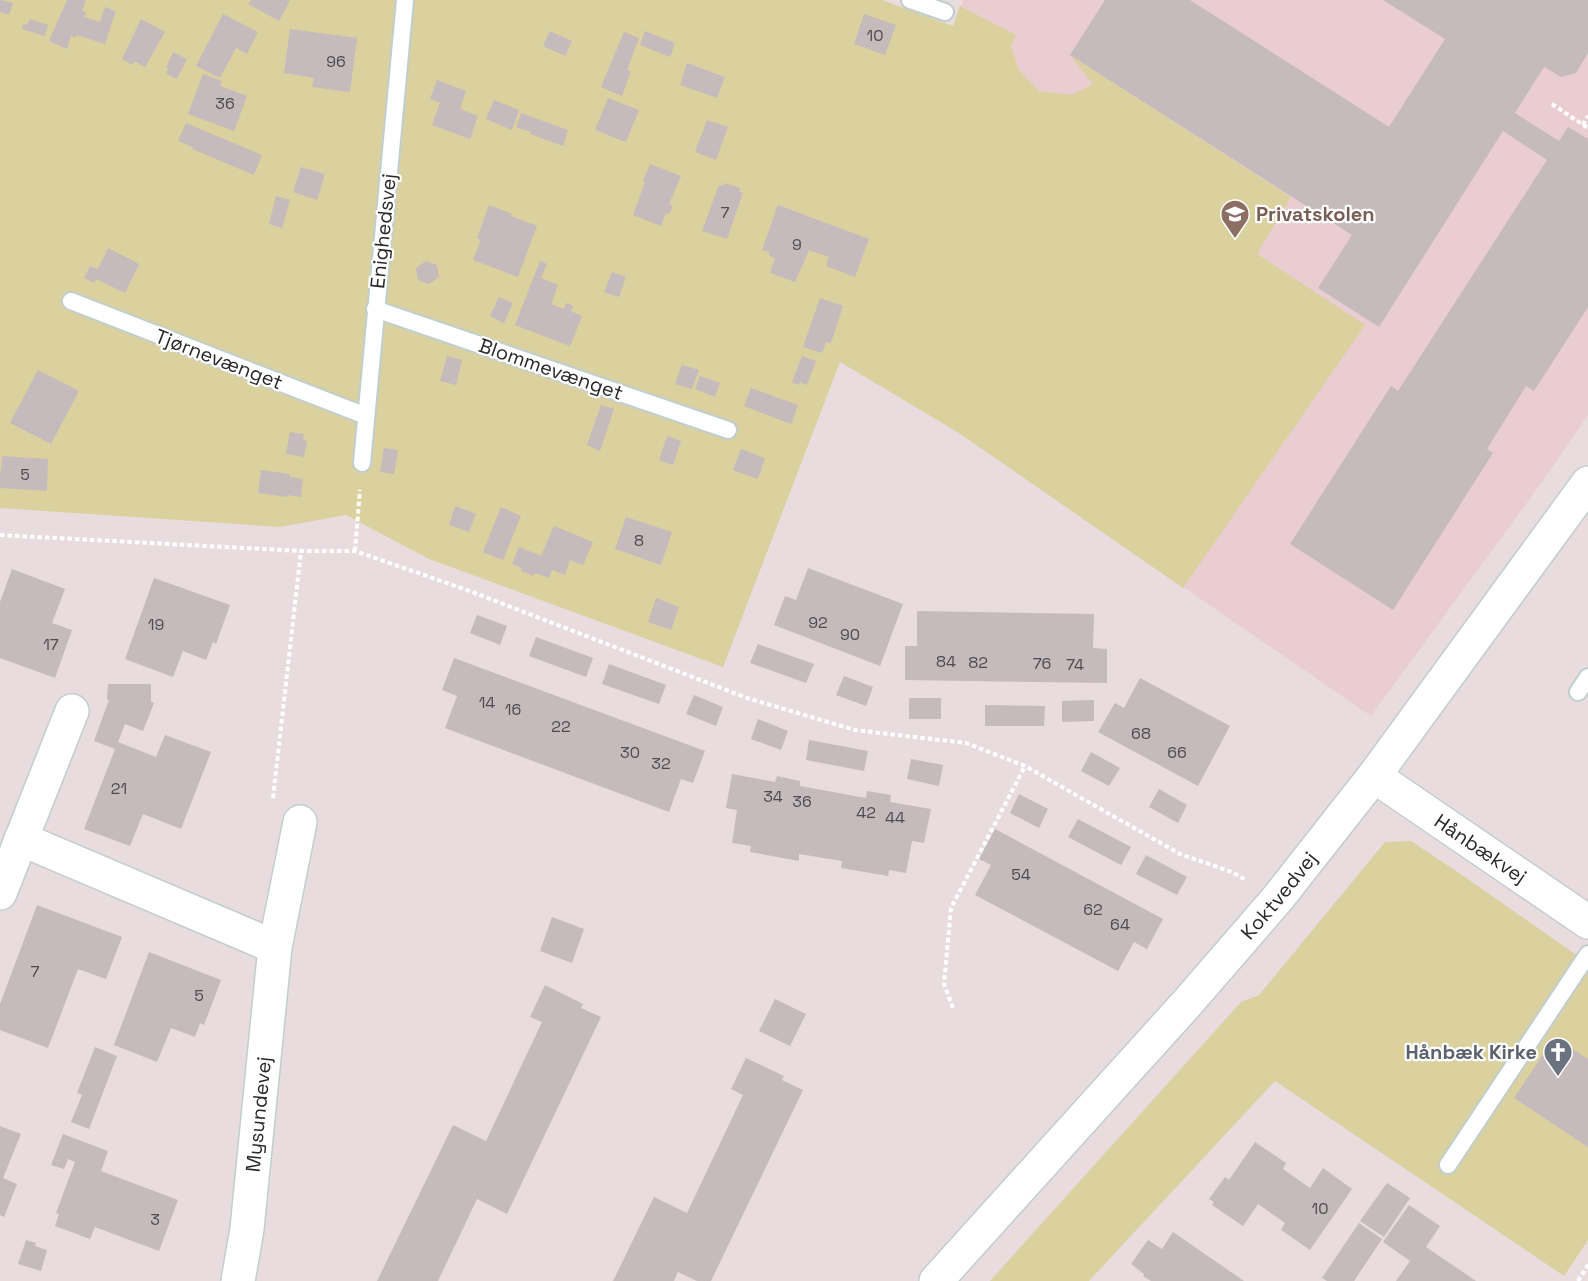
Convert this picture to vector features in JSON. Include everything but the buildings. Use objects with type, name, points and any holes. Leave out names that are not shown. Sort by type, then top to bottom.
[{"type":"street","name":"Koktvedvej","points":[[936,1281],[1165,1028],[1278,898],[1374,776],[1588,483]]},
{"type":"street","points":[[0,893],[72,711]]},
{"type":"street","name":"Hånbækvej","points":[[1374,776],[1588,922]]},
{"type":"street","name":"Mysundevej","points":[[238,1281],[247,1228],[275,947],[300,822]]},
{"type":"street","points":[[21,839],[275,947]]},
{"type":"lane","name":"Enighedsvej","points":[[362,463],[405,0]]},
{"type":"lane","points":[[910,0],[945,12]]},
{"type":"lane","name":"Tjørnevænget","points":[[72,301],[366,416]]},
{"type":"lane","name":"Blommevænget","points":[[375,309],[728,430]]},
{"type":"lane","points":[[1578,692],[1588,677]]},
{"type":"lane","points":[[1448,1165],[1588,954]]},
{"type":"path","points":[[1552,104],[1588,128]]},
{"type":"path","points":[[1583,124],[1588,116]]},
{"type":"path","points":[[355,551],[362,463]]},
{"type":"path","points":[[0,535],[301,552],[355,551],[467,590],[747,698],[855,730],[966,742],[1025,765],[1180,854],[1232,872],[1278,898]]},
{"type":"path","points":[[300,822],[273,800],[301,552]]},
{"type":"path","points":[[953,1008],[944,984],[951,908],[1025,765]]},
{"type":"path","points":[[1578,1281],[1588,1265]]},
{"type":"shaded area","points":[[0,0],[882,0],[953,26],[960,6],[1016,35],[1011,46],[1019,70],[1039,91],[1072,95],[1093,84],[1070,55],[1291,197],[1257,254],[1365,325],[1183,588],[959,433],[840,362],[723,667],[429,559],[346,515],[280,527],[0,508]]},
{"type":"shaded area","name":"Privatskolen","points":[[963,0],[1588,0],[1588,415],[1542,482],[1371,716],[959,433],[840,361]]},
{"type":"shaded area","points":[[1411,841],[1588,963],[1588,1240],[1564,1276],[1275,1081],[1089,1281],[990,1281],[1241,1002],[1259,995],[1385,842]]},
{"type":"place","name":"Privatskolen","points":[[1235,240]]},
{"type":"place","name":"Hånbæk Kirke","points":[[1558,1078]]}]
